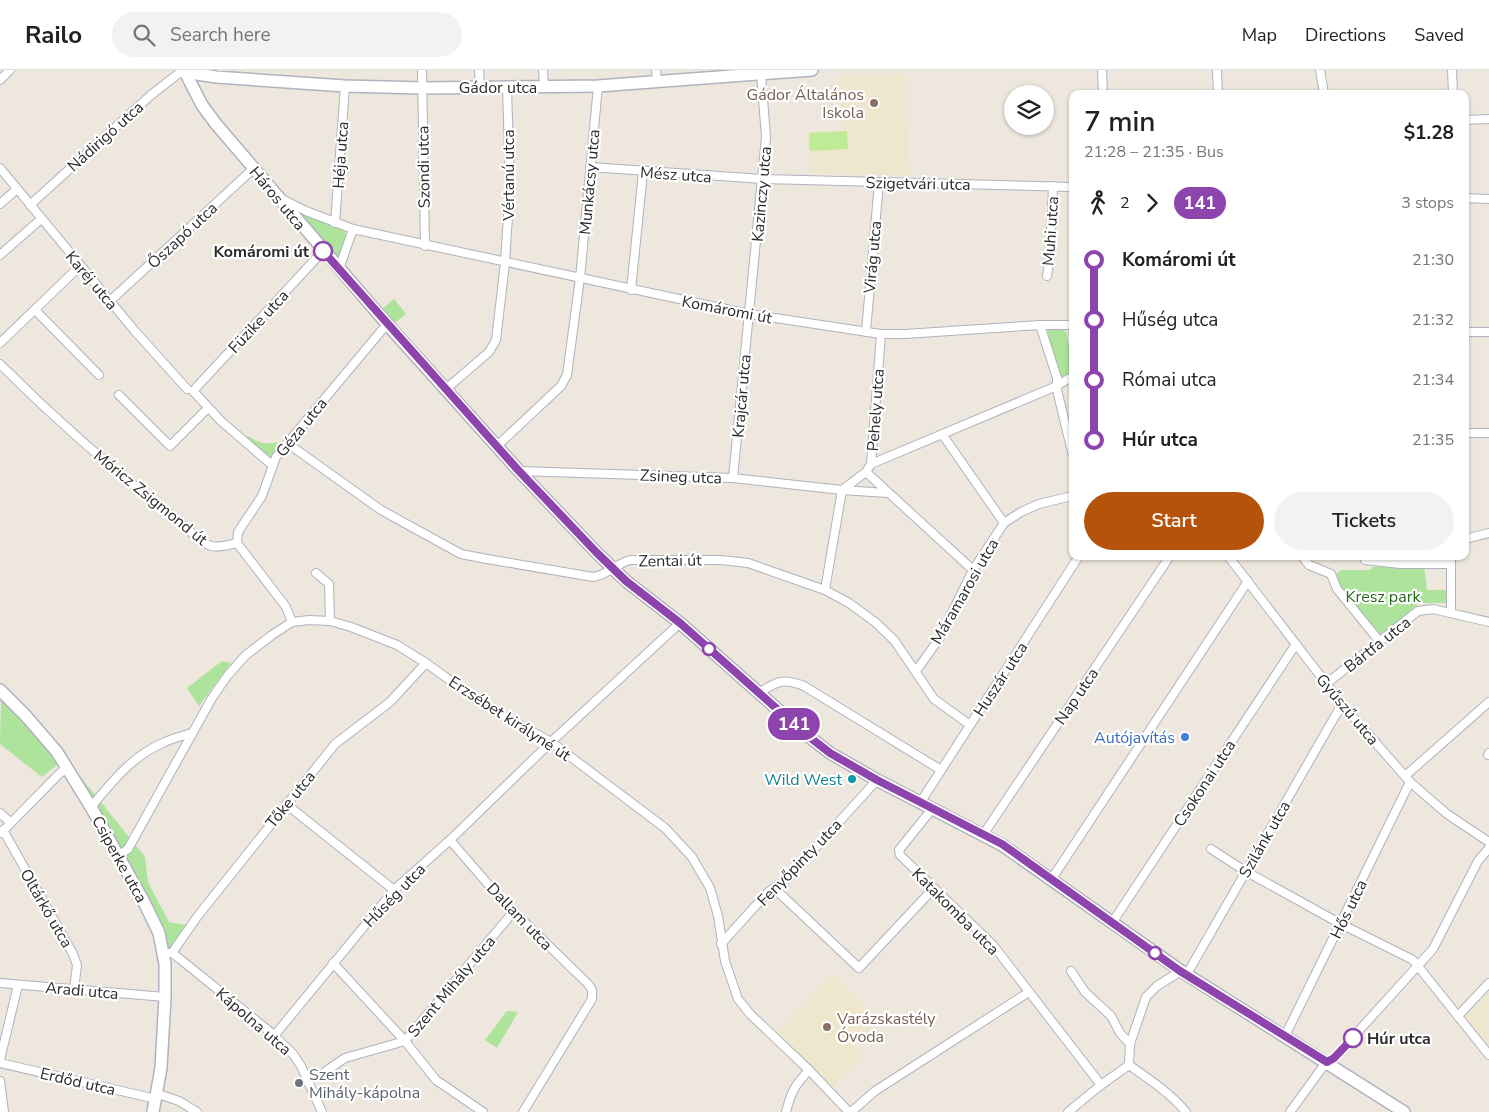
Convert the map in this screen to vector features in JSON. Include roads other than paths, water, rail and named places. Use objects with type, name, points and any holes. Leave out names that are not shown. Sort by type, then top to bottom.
[{"type":"street","points":[[0,80],[10,70]]},
{"type":"street","name":"Gádor utca","points":[[184,70],[216,77],[345,86],[422,88],[598,86],[656,76],[812,70]]},
{"type":"street","name":"Háros utca","points":[[184,70],[202,106],[253,169],[387,324],[519,471],[612,568],[680,623],[803,732],[830,753],[877,780],[1002,844],[1184,972],[1327,1062],[1391,1108],[1404,1112]]},
{"type":"street","name":"Nádirigó utca","points":[[30,205],[151,95],[184,70]]},
{"type":"street","name":"Szondi utca","points":[[422,70],[425,246]]},
{"type":"street","points":[[479,70],[480,87]]},
{"type":"street","points":[[543,70],[544,87]]},
{"type":"street","points":[[1102,70],[1103,90]]},
{"type":"street","points":[[1217,70],[1218,90]]},
{"type":"street","points":[[1320,70],[1323,90]]},
{"type":"street","points":[[1452,70],[1453,90]]},
{"type":"street","name":"Kazinczy utca","points":[[749,314],[766,137],[760,72]]},
{"type":"street","name":"Héja utca","points":[[335,223],[345,86]]},
{"type":"street","name":"Munkácsy utca","points":[[497,446],[565,380],[569,369],[580,278],[598,86]]},
{"type":"street","name":"Vértanú utca","points":[[446,389],[489,352],[498,331],[510,185],[507,87]]},
{"type":"street","points":[[1469,120],[1489,119]]},
{"type":"street","name":"Mész utca","points":[[590,167],[763,179]]},
{"type":"street","name":"Karéj utca","points":[[0,168],[134,330],[208,408],[272,465]]},
{"type":"street","name":"Őszapó utca","points":[[110,301],[253,169]]},
{"type":"street","points":[[631,290],[643,172]]},
{"type":"street","name":"Szigetvári utca","points":[[763,179],[1069,186]]},
{"type":"street","name":"Virág utca","points":[[866,332],[879,182]]},
{"type":"street","name":"Muhi utca","points":[[1047,276],[1050,257],[1053,186]]},
{"type":"street","points":[[0,204],[17,189]]},
{"type":"street","name":"Komáromi út","points":[[275,194],[306,211],[354,229],[425,246],[749,314],[881,334],[1069,325]]},
{"type":"street","points":[[1469,198],[1489,199]]},
{"type":"street","points":[[0,255],[42,219]]},
{"type":"street","points":[[339,269],[354,229]]},
{"type":"street","name":"Füzike utca","points":[[190,390],[323,251]]},
{"type":"street","points":[[0,343],[80,266]]},
{"type":"street","points":[[35,310],[99,375]]},
{"type":"street","name":"Krajcár utca","points":[[733,478],[749,314]]},
{"type":"street","name":"Géza utca","points":[[237,543],[238,532],[262,496],[276,457],[387,324]]},
{"type":"street","points":[[1040,325],[1057,378],[1069,439]]},
{"type":"street","points":[[1469,332],[1489,332]]},
{"type":"street","name":"Pehely utca","points":[[842,490],[866,472],[871,464],[881,334]]},
{"type":"street","name":"Móricz Zsigmond út","points":[[0,364],[24,389],[126,480],[203,542],[212,546],[237,543]]},
{"type":"street","points":[[871,464],[1069,379]]},
{"type":"street","points":[[119,395],[170,446],[208,408]]},
{"type":"street","points":[[1469,433],[1489,433]]},
{"type":"street","points":[[942,434],[1004,523]]},
{"type":"street","name":"Zentai út","points":[[287,443],[380,510],[461,554],[593,577],[600,576],[623,562],[640,559],[748,562],[826,590],[849,603],[875,622],[894,640],[934,699],[970,725]]},
{"type":"street","name":"Zsineg utca","points":[[519,471],[733,478],[842,490],[887,492]]},
{"type":"street","points":[[866,472],[973,570]]},
{"type":"street","points":[[826,590],[842,490]]},
{"type":"street","name":"Máramarosi utca","points":[[916,670],[939,638],[973,570],[1004,523],[1021,512],[1039,504],[1069,497]]},
{"type":"street","points":[[1469,538],[1489,533]]},
{"type":"street","points":[[237,543],[286,607],[292,622]]},
{"type":"street","name":"Huszár utca","points":[[920,803],[1076,560]]},
{"type":"street","name":"Nap utca","points":[[983,835],[1167,560]]},
{"type":"street","name":"Gyűszű utca","points":[[1231,560],[1342,704],[1407,779],[1447,814],[1489,842]]},
{"type":"street","points":[[1305,560],[1309,565],[1332,574],[1337,589],[1380,642]]},
{"type":"street","points":[[1365,560],[1400,564],[1451,560],[1451,613]]},
{"type":"street","points":[[316,573],[329,584],[330,621]]},
{"type":"street","points":[[1051,880],[1248,581]]},
{"type":"street","name":"Bártfa utca","points":[[1326,684],[1418,611],[1433,609],[1489,622]]},
{"type":"street","name":"Erzsébet királyné út","points":[[118,856],[128,849],[216,692],[237,665],[260,643],[292,622],[309,620],[330,621],[378,637],[397,645],[426,663],[486,706],[551,742],[665,828],[692,857],[703,873],[715,901],[721,944],[731,982],[738,999],[850,1112]]},
{"type":"street","name":"Hűség utca","points":[[274,1036],[394,890],[450,840],[551,742],[680,623]]},
{"type":"street","name":"Csokonai utca","points":[[1112,922],[1296,644]]},
{"type":"street","name":"Tőke utca","points":[[168,953],[335,744],[390,702],[426,663]]},
{"type":"street","points":[[759,693],[773,684],[783,681],[804,686],[941,770]]},
{"type":"street","name":"Csiperke utca","points":[[0,690],[44,735],[68,768],[156,925],[168,953],[161,1068],[153,1112]]},
{"type":"street","points":[[1407,779],[1489,702]]},
{"type":"street","name":"Szilánk utca","points":[[1184,972],[1245,872],[1342,704]]},
{"type":"street","points":[[91,806],[107,786],[131,763],[161,743],[192,733]]},
{"type":"street","points":[[2,832],[60,773],[68,768]]},
{"type":"street","name":"Hős utca","points":[[1286,1036],[1341,924],[1407,779]]},
{"type":"street","name":"Fenyőpinty utca","points":[[721,944],[774,888],[788,878],[877,780]]},
{"type":"street","points":[[286,804],[394,890]]},
{"type":"street","name":"Katakomba utca","points":[[932,809],[899,850],[900,855],[993,945],[1100,1085]]},
{"type":"street","points":[[0,814],[10,822]]},
{"type":"street","name":"Oltárkő utca","points":[[2,832],[73,954],[77,965],[74,989]]},
{"type":"street","name":"Dallam utca","points":[[450,840],[514,911],[592,990],[592,999],[523,1112]]},
{"type":"street","points":[[1290,1112],[1327,1062],[1334,1058],[1433,949],[1478,861],[1489,848]]},
{"type":"street","points":[[1211,849],[1245,872],[1341,924],[1413,960],[1489,1056]]},
{"type":"street","points":[[774,888],[859,968],[933,889]]},
{"type":"street","name":"Szent Mihály utca","points":[[326,1071],[345,1058],[405,1041],[514,911]]},
{"type":"street","name":"Kápolna utca","points":[[168,953],[274,1036],[297,1060],[322,1112]]},
{"type":"street","points":[[333,963],[405,1041],[440,1085],[483,1112]]},
{"type":"street","points":[[1071,971],[1085,992],[1111,1016],[1120,1033],[1130,1044]]},
{"type":"street","points":[[1129,1065],[1130,1044],[1146,997],[1157,986],[1184,972]]},
{"type":"street","name":"Aradi utca","points":[[0,983],[164,997]]},
{"type":"street","points":[[1458,1016],[1489,983]]},
{"type":"street","points":[[0,1061],[18,985]]},
{"type":"street","points":[[850,1112],[883,1086],[1029,992]]},
{"type":"street","name":"Erdőd utca","points":[[0,1061],[179,1101],[198,1112]]},
{"type":"street","points":[[1068,1112],[1100,1085],[1129,1065]]},
{"type":"street","points":[[1129,1065],[1155,1083],[1186,1112]]},
{"type":"street","points":[[786,1112],[790,1094],[796,1083],[809,1070]]},
{"type":"street","points":[[0,1081],[4,1112]]},
{"type":"place","name":"Gádor Általános Iskola","points":[[874,103]]},
{"type":"place","name":"Komáromi út","points":[[323,251]]},
{"type":"place","name":"Autójavítás","points":[[1185,737]]},
{"type":"place","name":"Wild West","points":[[852,779]]},
{"type":"place","name":"Varázskastély Óvoda","points":[[827,1027]]},
{"type":"place","name":"Húr utca","points":[[1353,1038]]},
{"type":"place","name":"Szent Mihály-kápolna","points":[[299,1083]]},
{"type":"park label","name":"Kresz park","points":[[1383,596]]}]
